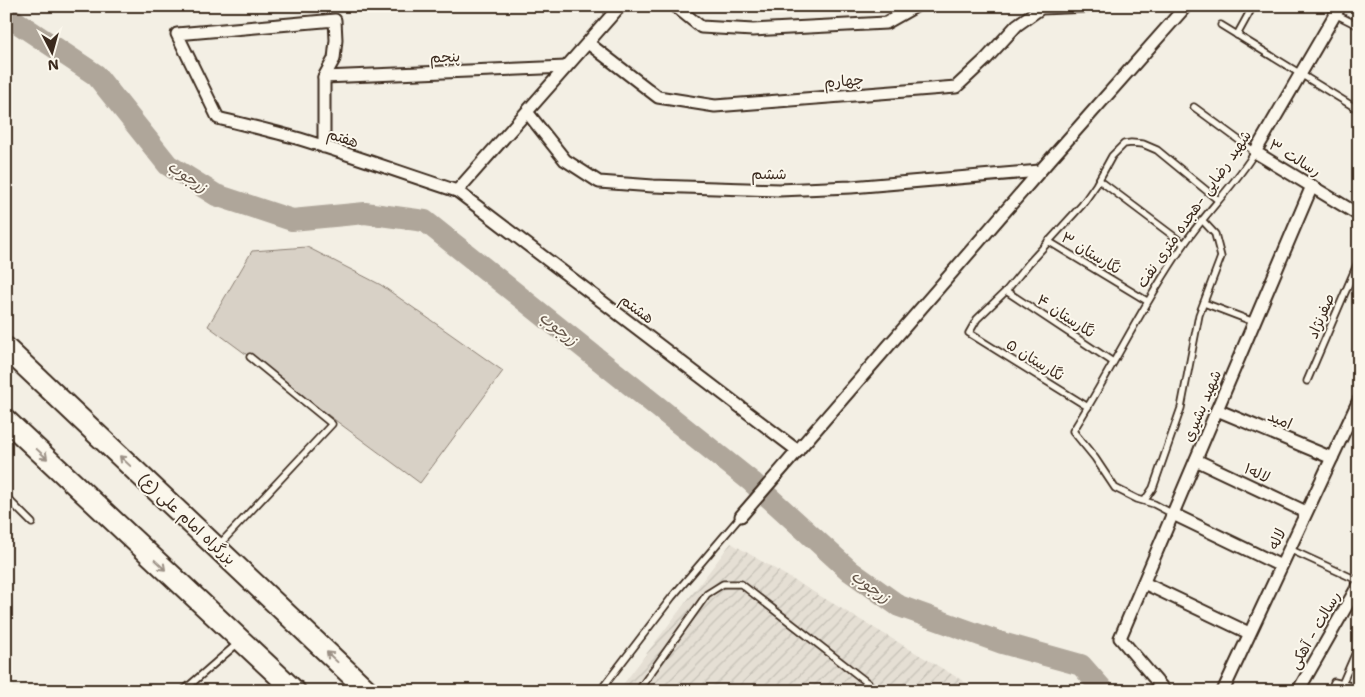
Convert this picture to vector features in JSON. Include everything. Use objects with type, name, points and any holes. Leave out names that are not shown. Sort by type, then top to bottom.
[{"type":"highway","name":"بزرگراه امام علی (ع)","points":[[6,348],[368,691]]},
{"type":"highway","points":[[12,428],[241,640],[285,684]]},
{"type":"street","points":[[457,191],[620,6]]},
{"type":"street","points":[[675,6],[701,28],[753,30],[886,23],[916,6]]},
{"type":"street","name":"چهارم","points":[[588,43],[658,97],[715,106],[956,87],[986,60],[1017,25],[1041,7],[1089,6]]},
{"type":"street","points":[[741,516],[1040,171],[1186,6]]},
{"type":"street","name":"شهید رضایی -هجده متری نفت","points":[[1255,152],[1338,10]]},
{"type":"street","name":"هفتم","points":[[324,77],[334,59],[336,40],[335,20],[177,34],[218,118],[299,139],[457,191]]},
{"type":"street","name":"پنجم","points":[[324,77],[566,67]]},
{"type":"street","points":[[324,77],[324,147]]},
{"type":"street","name":"ششم","points":[[527,112],[565,160],[599,182],[653,186],[779,190],[851,187],[1040,171]]},
{"type":"street","name":"رسالت ۳","points":[[1255,152],[1359,215]]},
{"type":"street","name":"شهید بشیری","points":[[1165,691],[1120,638],[1312,186]]},
{"type":"street","name":"هشتم","points":[[457,191],[796,454]]},
{"type":"street","name":"لاله","points":[[1222,691],[1359,400]]},
{"type":"street","name":"امید","points":[[1217,410],[1332,458]]},
{"type":"street","name":"لاله۱","points":[[1196,460],[1306,512]]},
{"type":"street","points":[[1173,514],[1281,566]]},
{"type":"street","points":[[1144,583],[1250,633]]},
{"type":"street","name":"رسالت - آهکی","points":[[1298,691],[1357,588]]},
{"type":"lane","points":[[1237,35],[1253,6]]},
{"type":"lane","points":[[1338,10],[1359,26]]},
{"type":"lane","points":[[1221,25],[1359,110]]},
{"type":"lane","name":"رسالت ۳","points":[[1194,107],[1255,152]]},
{"type":"lane","points":[[1006,291],[1048,241],[1082,205],[1112,156],[1124,144],[1143,144],[1157,150],[1218,200]]},
{"type":"lane","name":"شهید رضایی -هجده متری نفت","points":[[1145,500],[1137,499],[1116,488],[1073,430],[1088,407],[1147,301],[1184,244],[1255,152]]},
{"type":"lane","points":[[1099,180],[1184,244]]},
{"type":"lane","points":[[1173,514],[1145,500],[1153,488],[1181,408],[1199,315],[1221,257],[1215,234],[1202,220]]},
{"type":"lane","name":"نگارستان ۳","points":[[1048,241],[1147,301]]},
{"type":"lane","name":"صفرنژاد","points":[[1307,381],[1359,260]]},
{"type":"lane","name":"نگارستان ۵","points":[[1006,291],[976,319],[969,333],[1088,407]]},
{"type":"lane","name":"نگارستان ۴","points":[[1006,291],[1113,362]]},
{"type":"lane","points":[[1204,303],[1254,322]]},
{"type":"lane","points":[[217,548],[332,424],[250,357]]},
{"type":"lane","points":[[6,497],[32,523]]},
{"type":"lane","points":[[600,691],[672,597],[741,516]]},
{"type":"lane","points":[[1289,549],[1357,588]]},
{"type":"lane","points":[[638,691],[707,594],[723,584],[741,584],[878,691]]},
{"type":"lane","points":[[183,691],[241,640]]},
{"type":"lane","points":[[1342,684],[1359,644]]},
{"type":"lane","points":[[1331,691],[1334,682],[1359,688]]},
{"type":"shaded area","points":[[307,247],[381,285],[503,371],[420,483],[208,326],[252,251]]},
{"type":"shaded area","points":[[731,543],[980,691],[618,691]]},
{"type":"waterway","name":"زرجوب","points":[[6,15],[96,75],[168,165],[216,195],[292,220],[365,213],[425,221],[752,482],[850,571],[899,606],[1002,643],[1081,665],[1104,691]]}]
